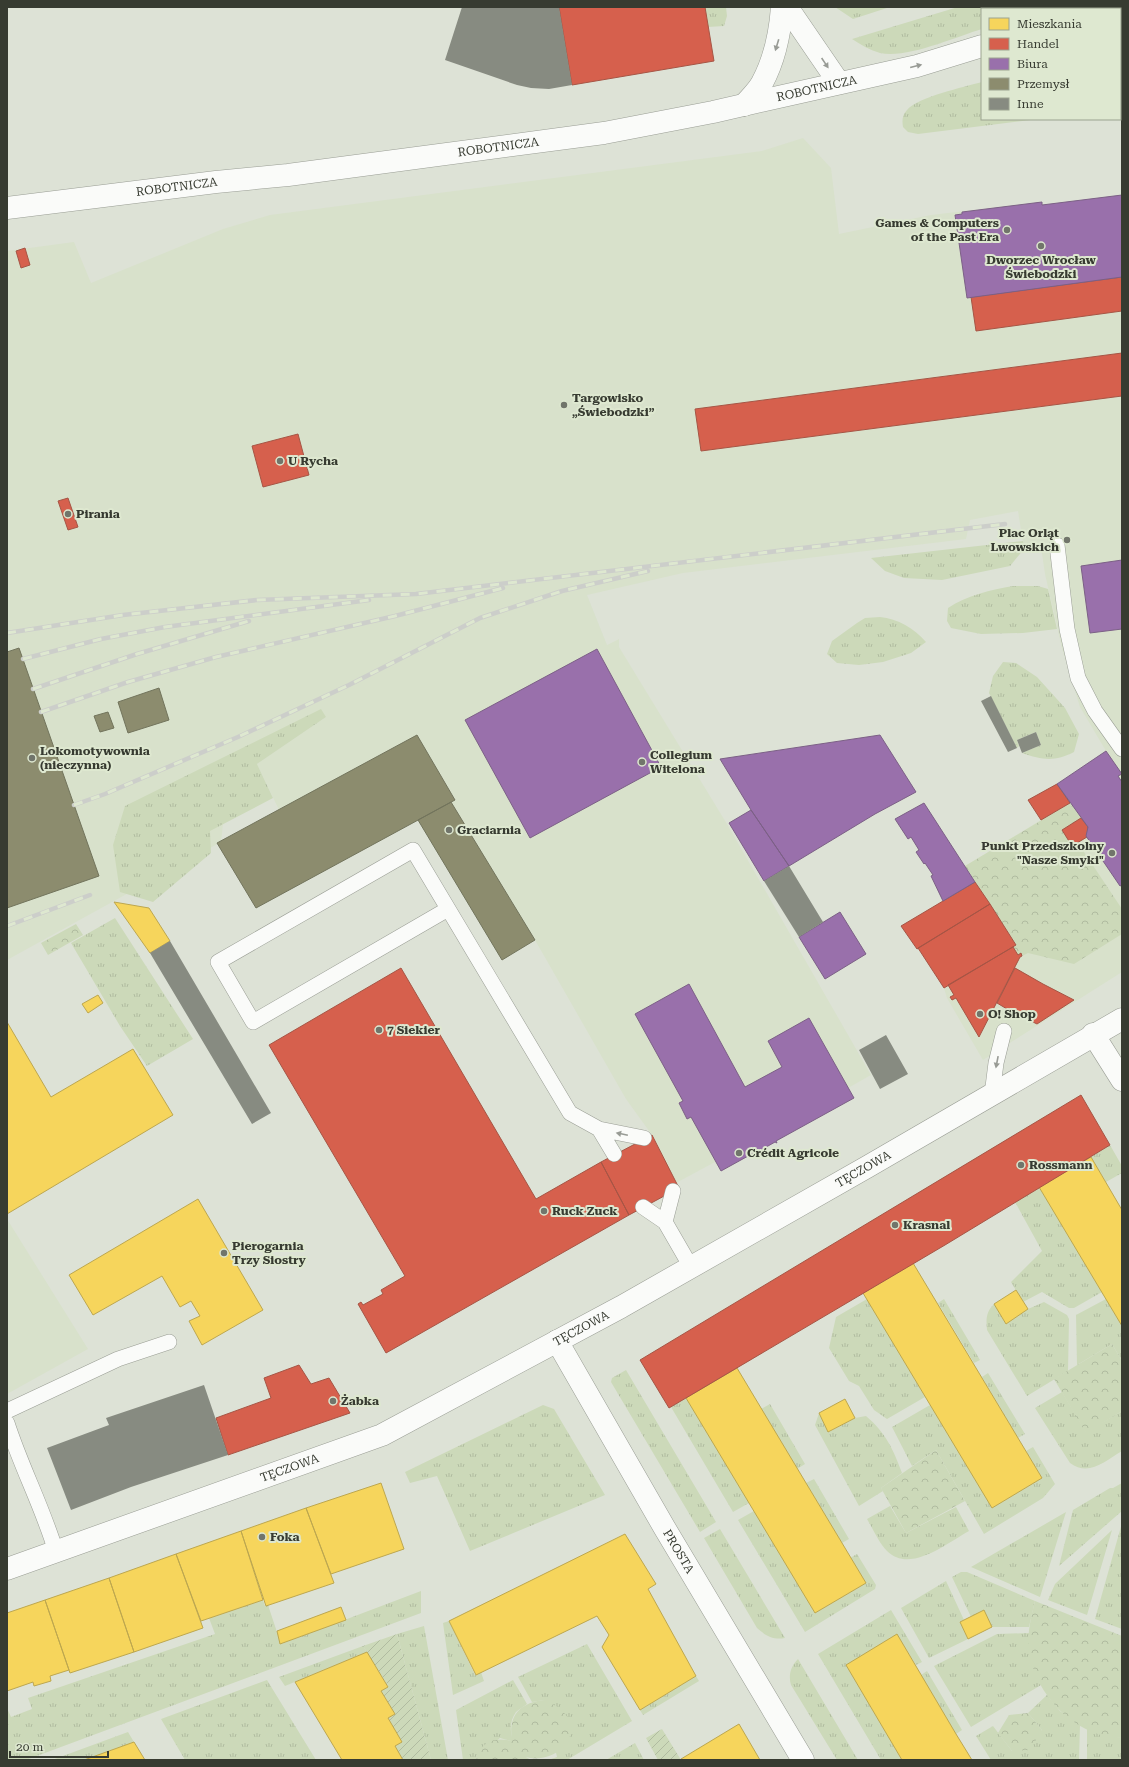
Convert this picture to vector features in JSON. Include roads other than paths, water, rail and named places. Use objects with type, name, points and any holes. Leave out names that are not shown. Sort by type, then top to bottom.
[{"type":"street","points":[[744,105],[762,84],[773,59],[780,34],[782,7]]},
{"type":"street","points":[[788,7],[839,83]]},
{"type":"street","name":"ROBOTNICZA","points":[[7,208],[216,182],[276,177],[590,135],[744,105],[917,66],[981,46]]},
{"type":"street","name":"TĘCZOWA","points":[[7,1569],[382,1435],[557,1342],[992,1095],[1122,1018]]},
{"type":"street","points":[[1093,1034],[1122,1080]]},
{"type":"street","name":"PROSTA","points":[[557,1342],[664,1527],[803,1760]]},
{"type":"lane","points":[[1057,545],[1067,629],[1078,678],[1095,711],[1122,749]]},
{"type":"lane","points":[[448,909],[253,1022],[218,962],[413,850],[570,1112],[599,1129],[644,1138]]},
{"type":"lane","points":[[992,1095],[996,1063],[1004,1031]]},
{"type":"lane","points":[[599,1129],[614,1154]]},
{"type":"lane","points":[[665,1222],[673,1191]]},
{"type":"lane","points":[[644,1207],[665,1222],[690,1267]]},
{"type":"lane","points":[[7,1411],[118,1359],[169,1342]]},
{"type":"lane","points":[[7,1423],[17,1454],[49,1529],[56,1552]]},
{"type":"railway","points":[[7,633],[123,615],[257,600],[416,594],[1005,524]]},
{"type":"railway","points":[[74,805],[105,794],[238,737],[349,685],[480,618],[562,591],[648,571]]},
{"type":"railway","points":[[41,712],[128,682],[216,657],[395,616],[503,588]]},
{"type":"railway","points":[[23,659],[101,639],[165,627],[369,600]]},
{"type":"railway","points":[[33,689],[137,654],[249,621]]},
{"type":"railway","points":[[7,926],[90,895]]},
{"type":"place","name":"Games & Computers of the Past Era","points":[[1007,230]]},
{"type":"place","name":"Dworzec Wrocław Świebodzki","points":[[1041,246]]},
{"type":"place","name":"Targowisko „Świebodzki”","points":[[564,405]]},
{"type":"place","name":"U Rycha","points":[[280,461]]},
{"type":"place","name":"Pirania","points":[[68,514]]},
{"type":"place","name":"Plac Orląt Lwowskich","points":[[1067,540]]},
{"type":"place","name":"Lokomotywownia (nieczynna)","points":[[32,758]]},
{"type":"place","name":"Collegium Witelona","points":[[642,762]]},
{"type":"place","name":"Graciarnia","points":[[449,830]]},
{"type":"place","name":"Punkt Przedszkolny \"Nasze Smyki\"","points":[[1112,853]]},
{"type":"place","name":"O! Shop","points":[[980,1014]]},
{"type":"place","name":"7 Siekier","points":[[379,1030]]},
{"type":"place","name":"Crédit Agricole","points":[[739,1153]]},
{"type":"place","name":"Rossmann","points":[[1021,1165]]},
{"type":"place","name":"Ruck Zuck","points":[[544,1211]]},
{"type":"place","name":"Krasnal","points":[[895,1225]]},
{"type":"place","name":"Pierogarnia Trzy Siostry","points":[[224,1253]]},
{"type":"place","name":"Żabka","points":[[333,1401]]},
{"type":"place","name":"Foka","points":[[262,1537]]}]
